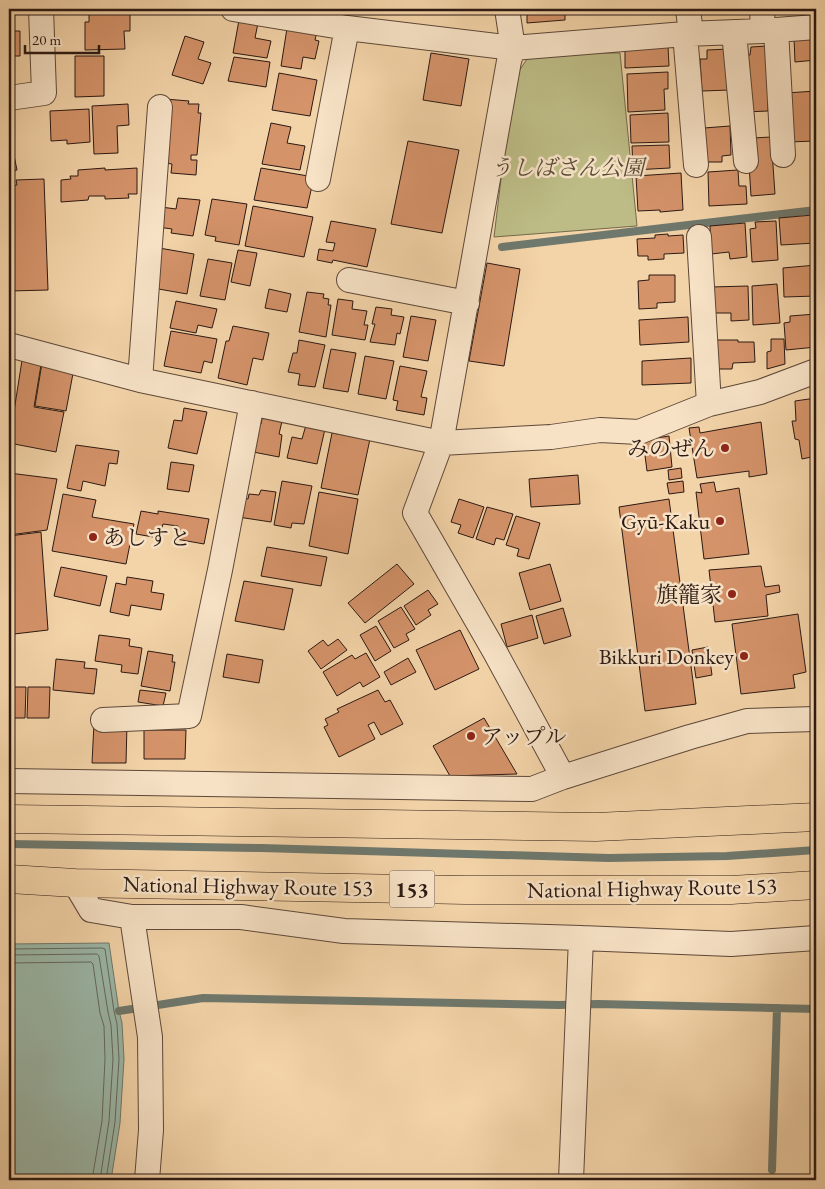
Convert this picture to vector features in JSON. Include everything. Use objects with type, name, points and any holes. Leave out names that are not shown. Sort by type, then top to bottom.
[{"type":"highway","points":[[9,819],[596,827],[816,817]]},
{"type":"highway","name":"National Highway Route 153","points":[[9,879],[75,883],[466,890],[731,890],[816,885]]},
{"type":"street","points":[[9,98],[44,93],[41,9]]},
{"type":"street","points":[[233,9],[347,28],[513,48],[734,32],[767,23],[816,27]]},
{"type":"street","points":[[507,9],[513,48],[509,61],[467,303],[441,444],[416,513],[563,777]]},
{"type":"street","points":[[688,9],[696,165]]},
{"type":"street","points":[[767,23],[783,155]]},
{"type":"street","points":[[318,179],[347,28]]},
{"type":"street","points":[[734,32],[746,160]]},
{"type":"street","points":[[140,380],[160,108]]},
{"type":"street","points":[[699,237],[709,404]]},
{"type":"street","points":[[349,280],[467,303]]},
{"type":"street","points":[[9,345],[140,380],[441,444],[551,437],[600,430],[638,432],[709,404],[760,392],[816,371]]},
{"type":"street","points":[[103,720],[190,716],[252,403]]},
{"type":"street","points":[[9,781],[532,789],[563,777],[747,721],[816,719]]},
{"type":"street","points":[[75,883],[92,910],[132,917],[241,918],[344,931],[731,944],[816,938]]},
{"type":"street","points":[[132,917],[150,1037],[151,1130],[148,1180]]},
{"type":"street","points":[[571,1180],[581,938]]},
{"type":"green space","name":"うしばさん公園","points":[[552,53],[620,53],[637,226],[494,237],[513,80],[527,59]]},
{"type":"water","points":[[109,943],[122,1023],[124,1059],[120,1123],[111,1180],[9,1180],[9,944]]},
{"type":"building","points":[[89,9],[130,9],[130,31],[124,31],[125,49],[85,50],[85,22],[89,22]]},
{"type":"building","points":[[527,9],[565,9],[565,20],[527,23]]},
{"type":"building","points":[[239,20],[258,23],[255,38],[271,41],[267,58],[233,53]]},
{"type":"building","points":[[288,22],[318,27],[315,40],[319,41],[315,59],[303,57],[301,69],[281,66]]},
{"type":"building","points":[[9,31],[20,31],[20,56],[9,56]]},
{"type":"building","points":[[185,36],[204,42],[198,59],[211,63],[203,84],[172,75]]},
{"type":"building","points":[[816,37],[816,60],[795,62],[794,38]]},
{"type":"building","points":[[668,46],[669,66],[625,68],[625,49]]},
{"type":"building","points":[[767,46],[768,111],[745,112],[744,55],[750,55],[751,47]]},
{"type":"building","points":[[729,49],[730,90],[702,91],[700,59],[707,59],[707,50]]},
{"type":"building","points":[[431,53],[469,59],[461,106],[423,100]]},
{"type":"building","points":[[75,56],[104,56],[104,96],[75,97]]},
{"type":"building","points":[[234,57],[270,62],[266,87],[228,81]]},
{"type":"building","points":[[668,72],[668,89],[664,89],[665,110],[628,112],[627,74]]},
{"type":"building","points":[[279,73],[317,80],[310,116],[272,110]]},
{"type":"building","points":[[816,91],[816,141],[787,142],[786,93]]},
{"type":"building","points":[[165,99],[189,101],[188,104],[199,104],[198,113],[201,113],[197,155],[191,155],[191,160],[197,160],[196,175],[171,173],[172,164],[165,163]]},
{"type":"building","points":[[128,104],[129,125],[117,126],[118,153],[94,154],[92,106]]},
{"type":"building","points":[[89,109],[90,142],[67,144],[67,140],[51,141],[50,111]]},
{"type":"building","points":[[668,113],[669,142],[631,143],[630,115]]},
{"type":"building","points":[[271,123],[291,127],[287,143],[305,146],[300,170],[262,164]]},
{"type":"building","points":[[730,126],[731,155],[722,156],[722,162],[706,162],[704,128]]},
{"type":"building","points":[[9,137],[17,170],[9,172]]},
{"type":"building","points":[[771,137],[775,194],[751,196],[749,164],[753,138]]},
{"type":"building","points":[[408,141],[459,150],[442,233],[391,224]]},
{"type":"building","points":[[669,145],[670,168],[633,170],[632,146]]},
{"type":"building","points":[[105,168],[105,170],[137,168],[137,194],[128,194],[129,198],[105,199],[105,196],[89,196],[88,200],[61,202],[61,180],[71,179],[70,176],[78,176],[78,170]]},
{"type":"building","points":[[261,168],[314,177],[307,208],[254,200]]},
{"type":"building","points":[[738,170],[739,186],[746,186],[747,204],[709,206],[708,172]]},
{"type":"building","points":[[681,173],[683,210],[638,211],[636,176]]},
{"type":"building","points":[[44,179],[48,290],[10,291],[9,299],[9,186],[17,185],[16,180]]},
{"type":"building","points":[[178,198],[200,200],[193,236],[171,233],[172,229],[158,227],[161,207],[176,209]]},
{"type":"building","points":[[212,199],[247,204],[239,245],[215,241],[216,237],[205,235]]},
{"type":"building","points":[[253,206],[313,217],[304,257],[245,246]]},
{"type":"building","points":[[813,215],[815,243],[781,245],[779,218]]},
{"type":"building","points":[[331,221],[376,229],[367,267],[333,260],[332,263],[317,260],[319,249],[333,251],[335,243],[326,242]]},
{"type":"building","points":[[776,221],[778,260],[752,262],[750,229],[756,228],[755,222]]},
{"type":"building","points":[[745,223],[747,257],[730,259],[729,252],[711,254],[710,226]]},
{"type":"building","points":[[668,234],[668,236],[683,235],[684,253],[664,254],[664,259],[648,260],[648,256],[638,256],[637,239],[655,238],[655,235]]},
{"type":"building","points":[[159,248],[194,254],[187,294],[153,288]]},
{"type":"building","points":[[238,250],[257,253],[250,286],[231,282]]},
{"type":"building","points":[[208,259],[232,263],[225,300],[200,296]]},
{"type":"building","points":[[487,263],[520,269],[504,366],[469,361]]},
{"type":"building","points":[[816,265],[816,296],[784,297],[783,268]]},
{"type":"building","points":[[649,275],[675,275],[675,302],[657,303],[657,308],[639,309],[638,281],[649,280]]},
{"type":"building","points":[[777,284],[780,323],[753,325],[752,286]]},
{"type":"building","points":[[748,286],[749,320],[731,321],[731,313],[711,313],[711,287]]},
{"type":"building","points":[[269,289],[291,294],[287,312],[265,308]]},
{"type":"building","points":[[307,292],[324,294],[323,298],[329,299],[328,305],[331,305],[326,337],[299,332]]},
{"type":"building","points":[[338,299],[353,301],[352,309],[367,311],[364,325],[368,325],[365,340],[332,335]]},
{"type":"building","points":[[176,301],[217,309],[212,328],[198,325],[196,333],[170,328]]},
{"type":"building","points":[[376,307],[392,309],[391,315],[404,317],[400,334],[397,333],[395,345],[370,342],[375,324],[372,324]]},
{"type":"building","points":[[816,314],[816,347],[786,350],[784,323],[790,322],[790,316]]},
{"type":"building","points":[[411,316],[436,320],[428,361],[403,357]]},
{"type":"building","points":[[688,317],[689,342],[640,345],[639,320]]},
{"type":"building","points":[[233,326],[269,333],[263,360],[253,358],[247,385],[218,378],[226,341],[229,341]]},
{"type":"building","points":[[171,331],[217,339],[212,363],[204,361],[201,373],[164,366]]},
{"type":"building","points":[[771,339],[784,339],[785,364],[767,369],[767,352],[771,351]]},
{"type":"building","points":[[299,340],[325,345],[315,387],[298,385],[300,374],[288,372],[293,353],[297,353]]},
{"type":"building","points":[[712,340],[754,342],[755,362],[733,363],[732,369],[712,369]]},
{"type":"building","points":[[331,349],[356,353],[348,392],[323,388]]},
{"type":"building","points":[[23,354],[42,359],[34,407],[64,412],[56,452],[9,443]]},
{"type":"building","points":[[365,356],[394,361],[386,399],[358,394]]},
{"type":"building","points":[[691,358],[691,383],[642,385],[642,361]]},
{"type":"building","points":[[42,363],[74,368],[66,411],[35,406]]},
{"type":"building","points":[[400,366],[427,371],[421,397],[427,398],[424,415],[396,410],[398,401],[393,400]]},
{"type":"building","points":[[816,398],[816,456],[802,459],[799,440],[795,439],[792,421],[796,421],[795,401]]},
{"type":"building","points":[[184,408],[207,412],[197,454],[168,448],[174,420],[182,421]]},
{"type":"building","points":[[263,414],[283,417],[279,434],[282,435],[279,457],[248,451],[253,423],[261,424]]},
{"type":"building","points":[[761,422],[767,474],[749,477],[749,471],[697,478],[689,428],[699,427],[700,433]]},
{"type":"building","points":[[306,425],[325,429],[317,464],[287,458],[292,437],[302,439]]},
{"type":"building","points":[[332,433],[370,439],[358,495],[321,488]]},
{"type":"building","points":[[669,436],[672,467],[647,471],[643,440]]},
{"type":"building","points":[[76,445],[119,451],[117,464],[109,463],[105,486],[83,481],[81,491],[67,488]]},
{"type":"building","points":[[171,462],[194,465],[189,492],[167,489]]},
{"type":"building","points":[[681,468],[682,478],[669,480],[668,470]]},
{"type":"building","points":[[9,473],[57,479],[47,530],[9,535]]},
{"type":"building","points":[[578,475],[580,504],[531,507],[529,479]]},
{"type":"building","points":[[282,481],[312,486],[304,524],[292,523],[291,528],[274,525]]},
{"type":"building","points":[[683,481],[684,492],[669,494],[667,483]]},
{"type":"building","points":[[714,482],[716,492],[739,488],[749,554],[704,559],[696,492],[702,493],[700,484]]},
{"type":"building","points":[[261,490],[276,492],[271,522],[238,517],[242,498],[248,499],[249,494],[259,495]]},
{"type":"building","points":[[319,492],[358,499],[348,554],[309,546]]},
{"type":"building","name":"あしすと","points":[[63,494],[96,500],[92,517],[134,524],[126,564],[52,551]]},
{"type":"building","points":[[459,499],[484,507],[473,538],[458,533],[461,525],[451,522]]},
{"type":"building","points":[[669,499],[696,704],[645,711],[619,507]]},
{"type":"building","points":[[487,507],[513,514],[504,540],[496,538],[494,545],[476,539]]},
{"type":"building","points":[[141,511],[158,514],[158,511],[209,519],[204,544],[176,539],[178,526],[163,524],[159,538],[136,534]]},
{"type":"building","points":[[516,516],[540,523],[529,559],[517,556],[519,549],[506,545]]},
{"type":"building","points":[[41,532],[48,630],[14,634],[9,572],[9,536]]},
{"type":"building","points":[[267,547],[327,557],[321,586],[261,576]]},
{"type":"building","points":[[397,564],[414,584],[365,623],[348,603]]},
{"type":"building","points":[[550,564],[561,601],[530,610],[519,573]]},
{"type":"building","points":[[761,566],[765,587],[779,585],[780,592],[766,595],[768,616],[715,622],[709,570]]},
{"type":"building","points":[[61,567],[107,576],[100,606],[54,596]]},
{"type":"building","points":[[127,577],[153,581],[151,592],[164,594],[161,610],[131,605],[129,616],[110,612],[116,583],[126,585]]},
{"type":"building","points":[[244,581],[293,589],[284,630],[235,621]]},
{"type":"building","points":[[428,590],[438,604],[428,610],[431,615],[416,625],[404,606]]},
{"type":"building","points":[[401,607],[415,629],[406,634],[409,640],[394,648],[378,621]]},
{"type":"building","points":[[563,608],[571,636],[544,644],[536,616]]},
{"type":"building","points":[[798,614],[806,672],[793,675],[795,688],[741,694],[732,624]]},
{"type":"building","points":[[532,615],[538,638],[507,647],[501,624]]},
{"type":"building","points":[[376,626],[391,651],[375,661],[360,635]]},
{"type":"building","points":[[460,630],[479,669],[435,690],[416,650]]},
{"type":"building","points":[[99,635],[130,639],[129,646],[142,648],[138,674],[121,672],[122,665],[95,661]]},
{"type":"building","points":[[338,639],[347,650],[321,669],[308,651],[323,640],[328,646]]},
{"type":"building","points":[[708,647],[712,675],[696,678],[692,650]]},
{"type":"building","points":[[148,651],[173,655],[172,662],[175,662],[170,691],[141,686]]},
{"type":"building","points":[[366,653],[380,677],[363,687],[360,682],[337,696],[323,672],[352,655],[355,659]]},
{"type":"building","points":[[227,654],[263,660],[259,683],[223,677]]},
{"type":"building","points":[[408,658],[416,672],[391,685],[384,672]]},
{"type":"building","points":[[56,659],[85,662],[84,668],[97,669],[94,694],[53,690]]},
{"type":"building","points":[[9,687],[26,687],[25,718],[9,718]]},
{"type":"building","points":[[28,687],[50,687],[49,718],[27,718]]},
{"type":"building","points":[[140,690],[166,693],[163,706],[138,702]]},
{"type":"building","points":[[378,690],[385,702],[390,700],[403,724],[381,735],[374,722],[368,725],[375,739],[339,757],[324,727],[328,725],[325,719],[339,712],[337,709]]},
{"type":"building","points":[[484,718],[517,774],[450,776],[433,746]]},
{"type":"building","points":[[94,723],[127,724],[126,763],[92,763]]},
{"type":"building","points":[[144,730],[186,730],[185,759],[144,759]]},
{"type":"waterway","points":[[502,247],[816,210]]},
{"type":"waterway","points":[[9,844],[261,848],[609,858],[727,856],[816,850]]},
{"type":"waterway","points":[[119,1011],[203,998],[816,1009]]},
{"type":"waterway","points":[[772,1170],[777,1008]]},
{"type":"place","name":"みのぜん","points":[[725,448]]},
{"type":"place","name":"Gyū-Kaku","points":[[720,521]]},
{"type":"place","name":"あしすと","points":[[93,537]]},
{"type":"place","name":"旗籠家","points":[[732,594]]},
{"type":"place","name":"Bikkuri Donkey","points":[[744,656]]},
{"type":"place","name":"アップル","points":[[471,736]]}]
